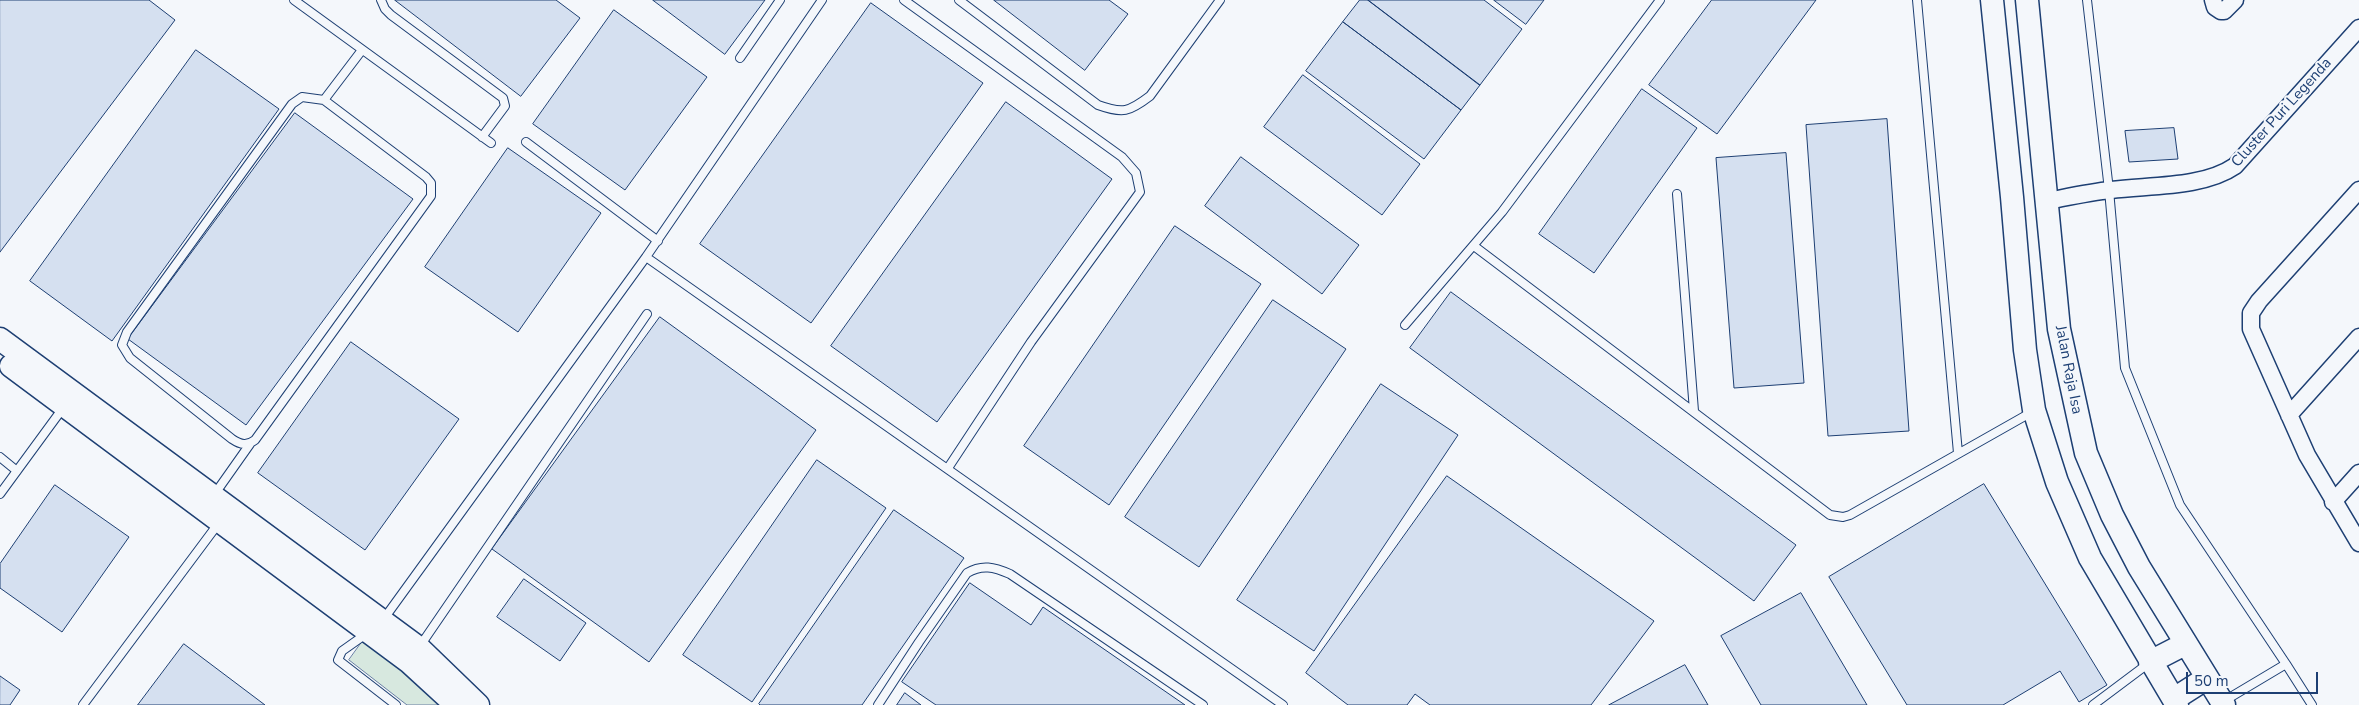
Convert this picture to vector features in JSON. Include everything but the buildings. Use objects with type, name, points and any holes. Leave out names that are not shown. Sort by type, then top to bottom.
[{"type":"main road","points":[[1992,0],[2025,350],[2034,410],[2057,482],[2090,558],[2173,702],[2206,678]]},
{"type":"main road","name":"Jalan Raja Isa","points":[[2027,0],[2059,329],[2086,452],[2112,515],[2139,567],[2223,704]]},
{"type":"main road","points":[[0,339],[213,497],[375,627],[456,705]]},
{"type":"main road","points":[[0,358],[219,522],[375,627],[419,648],[478,705]]},
{"type":"main road","points":[[2150,662],[2185,644]]},
{"type":"street","points":[[2213,0],[2215,7],[2221,11],[2224,11],[2234,0]]},
{"type":"street","name":"Cluster Puri Legenda","points":[[2047,202],[2110,190],[2203,180],[2227,172],[2235,166],[2359,28]]},
{"type":"street","points":[[2359,190],[2259,301],[2251,314],[2252,329],[2288,415],[2307,455],[2333,502],[2359,543]]},
{"type":"street","points":[[2288,415],[2359,337]]},
{"type":"street","points":[[2333,502],[2359,474]]},
{"type":"lane","points":[[294,0],[491,144]]},
{"type":"lane","points":[[382,0],[385,9],[391,15],[503,98],[505,106],[482,137]]},
{"type":"lane","points":[[740,58],[780,0]]},
{"type":"lane","points":[[396,705],[338,660],[342,651],[375,627],[658,241],[822,0]]},
{"type":"lane","points":[[904,0],[1122,157],[1136,173],[1140,192],[1031,342],[948,468]]},
{"type":"lane","points":[[958,0],[1098,104],[1125,111],[1137,106],[1150,96],[1220,0]]},
{"type":"lane","points":[[1405,325],[1502,212],[1660,0]]},
{"type":"lane","points":[[1917,0],[1958,452]]},
{"type":"lane","points":[[2087,0],[2110,190],[2125,368],[2180,506],[2312,705]]},
{"type":"lane","points":[[324,100],[362,50]]},
{"type":"lane","points":[[213,497],[432,196],[431,183],[426,177],[324,100],[302,97],[292,104],[127,332],[122,345],[130,358],[232,439],[242,445],[250,444]]},
{"type":"lane","points":[[526,142],[658,241]]},
{"type":"lane","points":[[1677,194],[1694,411]]},
{"type":"lane","points":[[1474,246],[1822,508],[1837,516],[1850,515],[2034,410]]},
{"type":"lane","points":[[646,257],[1283,705]]},
{"type":"lane","points":[[419,648],[647,314]]},
{"type":"lane","points":[[0,494],[64,406]]},
{"type":"lane","points":[[0,458],[17,471]]},
{"type":"lane","points":[[83,705],[219,522]]},
{"type":"lane","points":[[878,705],[918,642],[967,573],[976,568],[986,567],[1010,574],[1203,705]]},
{"type":"lane","points":[[2093,705],[2150,662]]},
{"type":"lane","points":[[2223,704],[2286,664]]},
{"type":"shaded area","points":[[362,642],[390,651],[452,705],[407,705],[349,660]]}]
